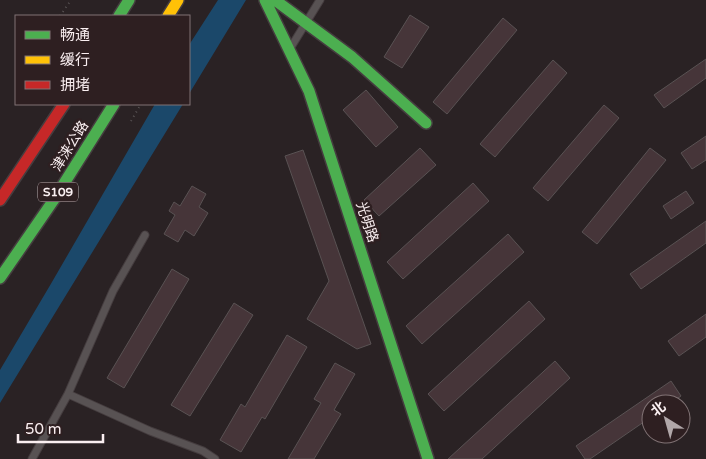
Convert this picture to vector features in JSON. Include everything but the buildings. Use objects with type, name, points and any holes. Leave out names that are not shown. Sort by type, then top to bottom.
[{"type":"main road","points":[[120,15],[129,0]]},
{"type":"main road","points":[[169,15],[178,0]]},
{"type":"main road","name":"光明路","points":[[265,0],[309,91],[428,459]]},
{"type":"main road","points":[[274,0],[352,57],[426,123]]},
{"type":"main road","name":"津涞公路","points":[[0,200],[63,105]]},
{"type":"main road","name":"津涞公路","points":[[0,278],[53,200],[113,105]]},
{"type":"lane","points":[[289,50],[320,0]]},
{"type":"lane","points":[[32,459],[68,394],[113,290],[145,235]]},
{"type":"lane","points":[[68,394],[150,431],[203,451],[215,459]]},
{"type":"path","points":[[61,15],[71,0]]},
{"type":"path","points":[[131,121],[140,105]]},
{"type":"water","points":[[218,0],[246,0],[190,92],[190,43]]},
{"type":"water","points":[[154,105],[182,105],[0,403],[0,370]]},
{"type":"traffic: fast","points":[[120,15],[129,0]]},
{"type":"traffic: fast","points":[[265,0],[309,91],[428,459]]},
{"type":"traffic: fast","points":[[275,0],[352,57],[426,123]]},
{"type":"traffic: fast","points":[[0,278],[53,201],[113,105]]},
{"type":"traffic: slow","points":[[169,15],[178,0]]},
{"type":"traffic: jam","points":[[0,200],[63,105]]}]
